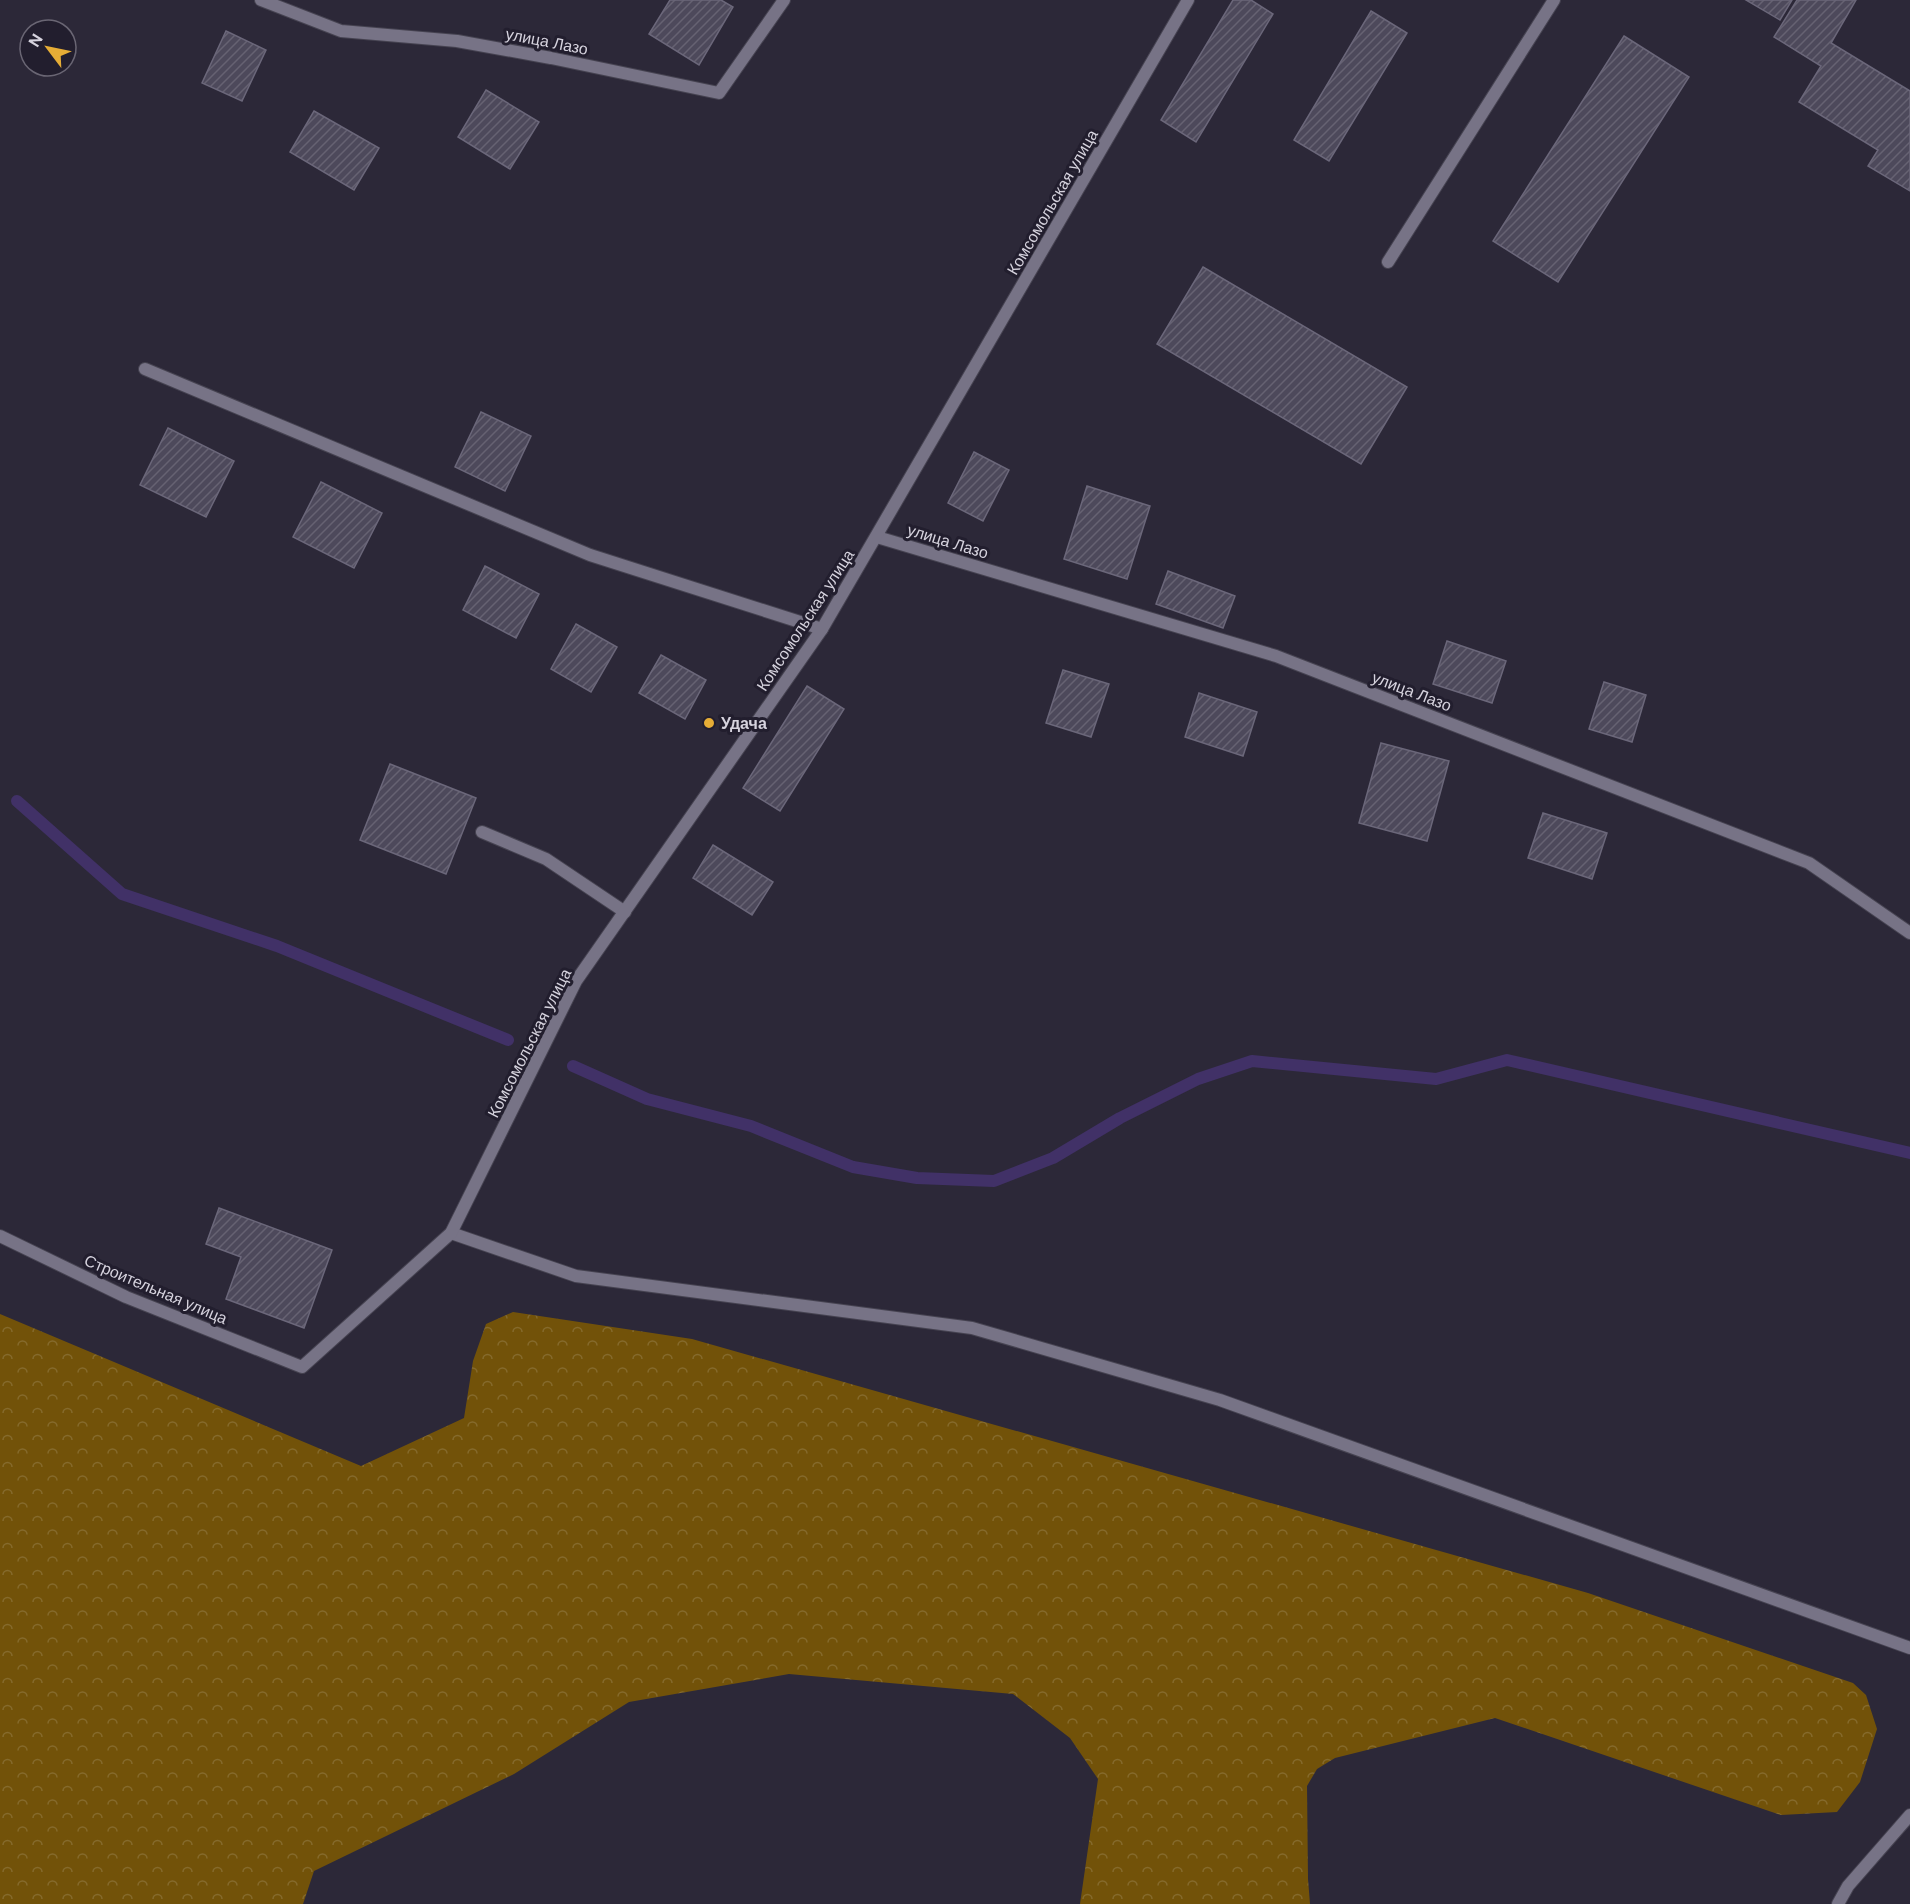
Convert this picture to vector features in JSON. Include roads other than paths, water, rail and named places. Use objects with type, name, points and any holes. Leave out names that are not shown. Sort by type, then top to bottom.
[{"type":"street","name":"улица Лазо","points":[[261,0],[340,31],[458,40],[718,93],[784,0]]},
{"type":"street","name":"Комсомольская улица","points":[[302,1367],[451,1233],[576,981],[822,629],[1188,0]]},
{"type":"street","points":[[1388,262],[1554,0]]},
{"type":"street","points":[[145,369],[590,555],[822,629]]},
{"type":"street","name":"улица Лазо","points":[[877,537],[1276,656],[1809,863],[1910,933]]},
{"type":"street","points":[[482,832],[546,859],[625,912]]},
{"type":"street","points":[[451,1233],[576,1276],[960,1327],[983,1332],[1220,1400],[1910,1648]]},
{"type":"street","name":"Строительная улица","points":[[0,1236],[126,1297],[302,1367]]},
{"type":"street","points":[[1838,1904],[1848,1886],[1910,1815]]},
{"type":"waterway","points":[[17,801],[122,894],[277,946],[508,1040]]},
{"type":"waterway","points":[[573,1066],[647,1099],[751,1126],[853,1167],[917,1178],[994,1181],[1053,1158],[1120,1118],[1198,1079],[1252,1061],[1436,1079],[1507,1060],[1910,1153]]},
{"type":"place","name":"Удача","points":[[709,723]]}]
